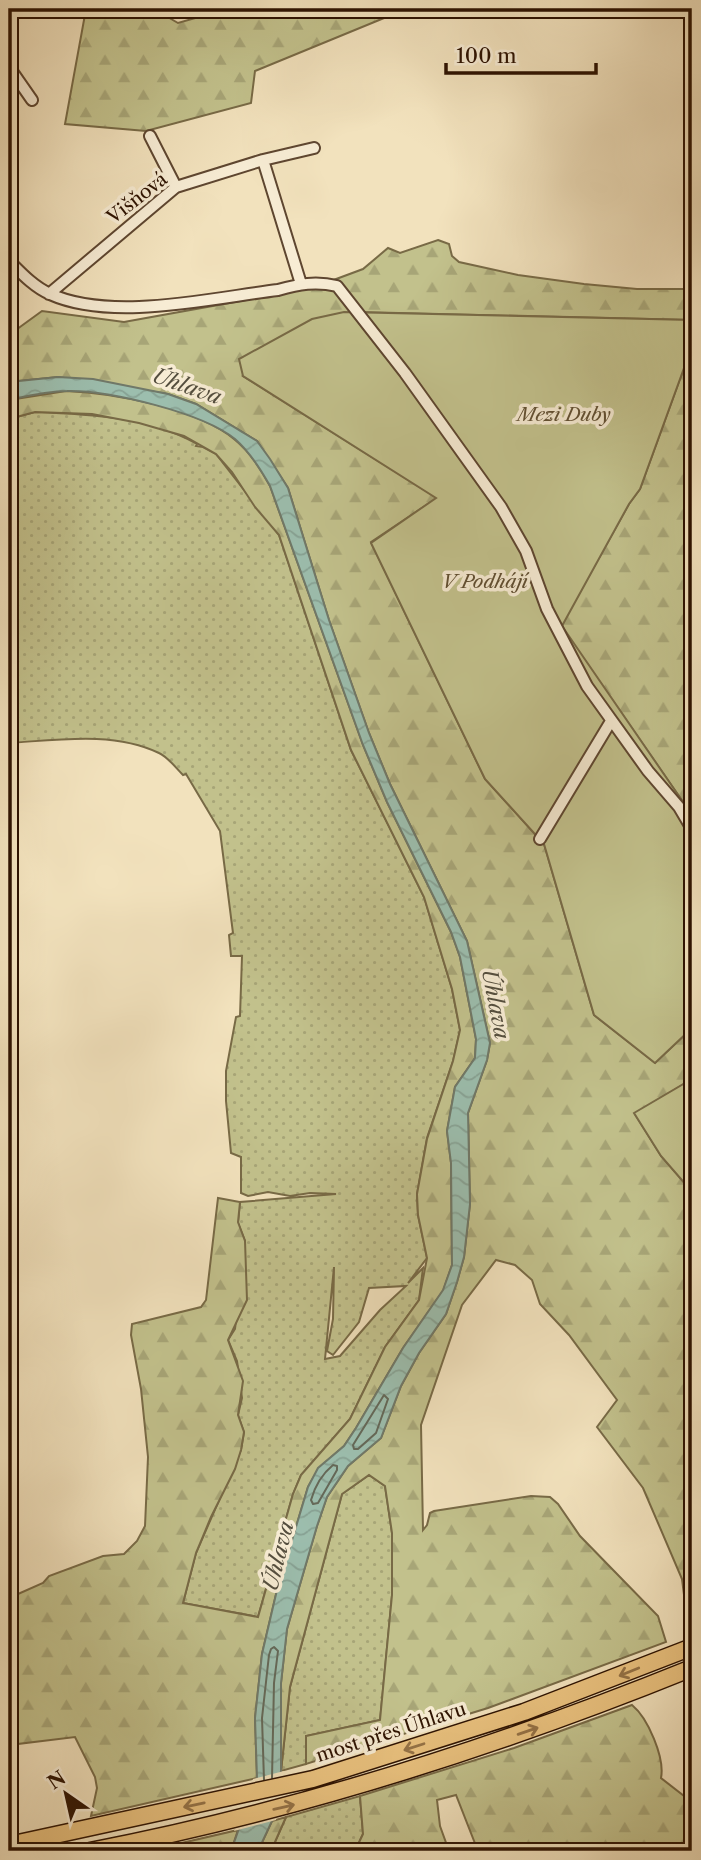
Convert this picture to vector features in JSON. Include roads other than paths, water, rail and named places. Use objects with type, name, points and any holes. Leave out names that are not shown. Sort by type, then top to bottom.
[{"type":"highway","name":"most přes Úhlavu","points":[[9,1844],[313,1779],[524,1712],[692,1647]]},
{"type":"highway","points":[[94,1851],[318,1799],[531,1730],[692,1668]]},
{"type":"street","points":[[9,67],[32,100]]},
{"type":"street","points":[[150,136],[176,187]]},
{"type":"street","name":"Višňová","points":[[49,294],[176,187],[263,160],[314,148]]},
{"type":"street","points":[[263,160],[301,284]]},
{"type":"street","points":[[9,261],[28,280],[49,294],[82,304],[118,308],[278,290],[320,282],[337,286],[405,373],[494,496],[526,551],[548,609],[587,687],[648,771],[679,807],[692,829]]},
{"type":"street","points":[[540,839],[611,721]]},
{"type":"water","points":[[58,377],[93,379],[168,394],[196,404],[257,441],[270,459],[288,488],[329,620],[369,733],[390,784],[467,941],[490,1043],[487,1060],[468,1113],[470,1204],[464,1257],[457,1282],[446,1314],[419,1353],[401,1386],[381,1438],[348,1466],[327,1497],[287,1629],[281,1683],[281,1771],[272,1821],[258,1851],[231,1851],[257,1778],[255,1718],[262,1654],[277,1590],[308,1487],[318,1468],[344,1446],[403,1348],[443,1290],[452,1265],[451,1163],[447,1131],[455,1087],[475,1058],[476,1039],[460,957],[451,932],[387,802],[363,745],[270,486],[250,455],[235,439],[220,429],[179,412],[130,399],[85,392],[45,393],[9,400],[9,382]]},
{"type":"water label","name":"Úhlava","points":[[187,386]]},
{"type":"water label","name":"Úhlava","points":[[496,1004]]},
{"type":"water label","name":"Úhlava","points":[[278,1556]]},
{"type":"park label","name":"Mezi Duby","points":[[564,414]]},
{"type":"park label","name":"V Podhájí","points":[[485,581]]}]
